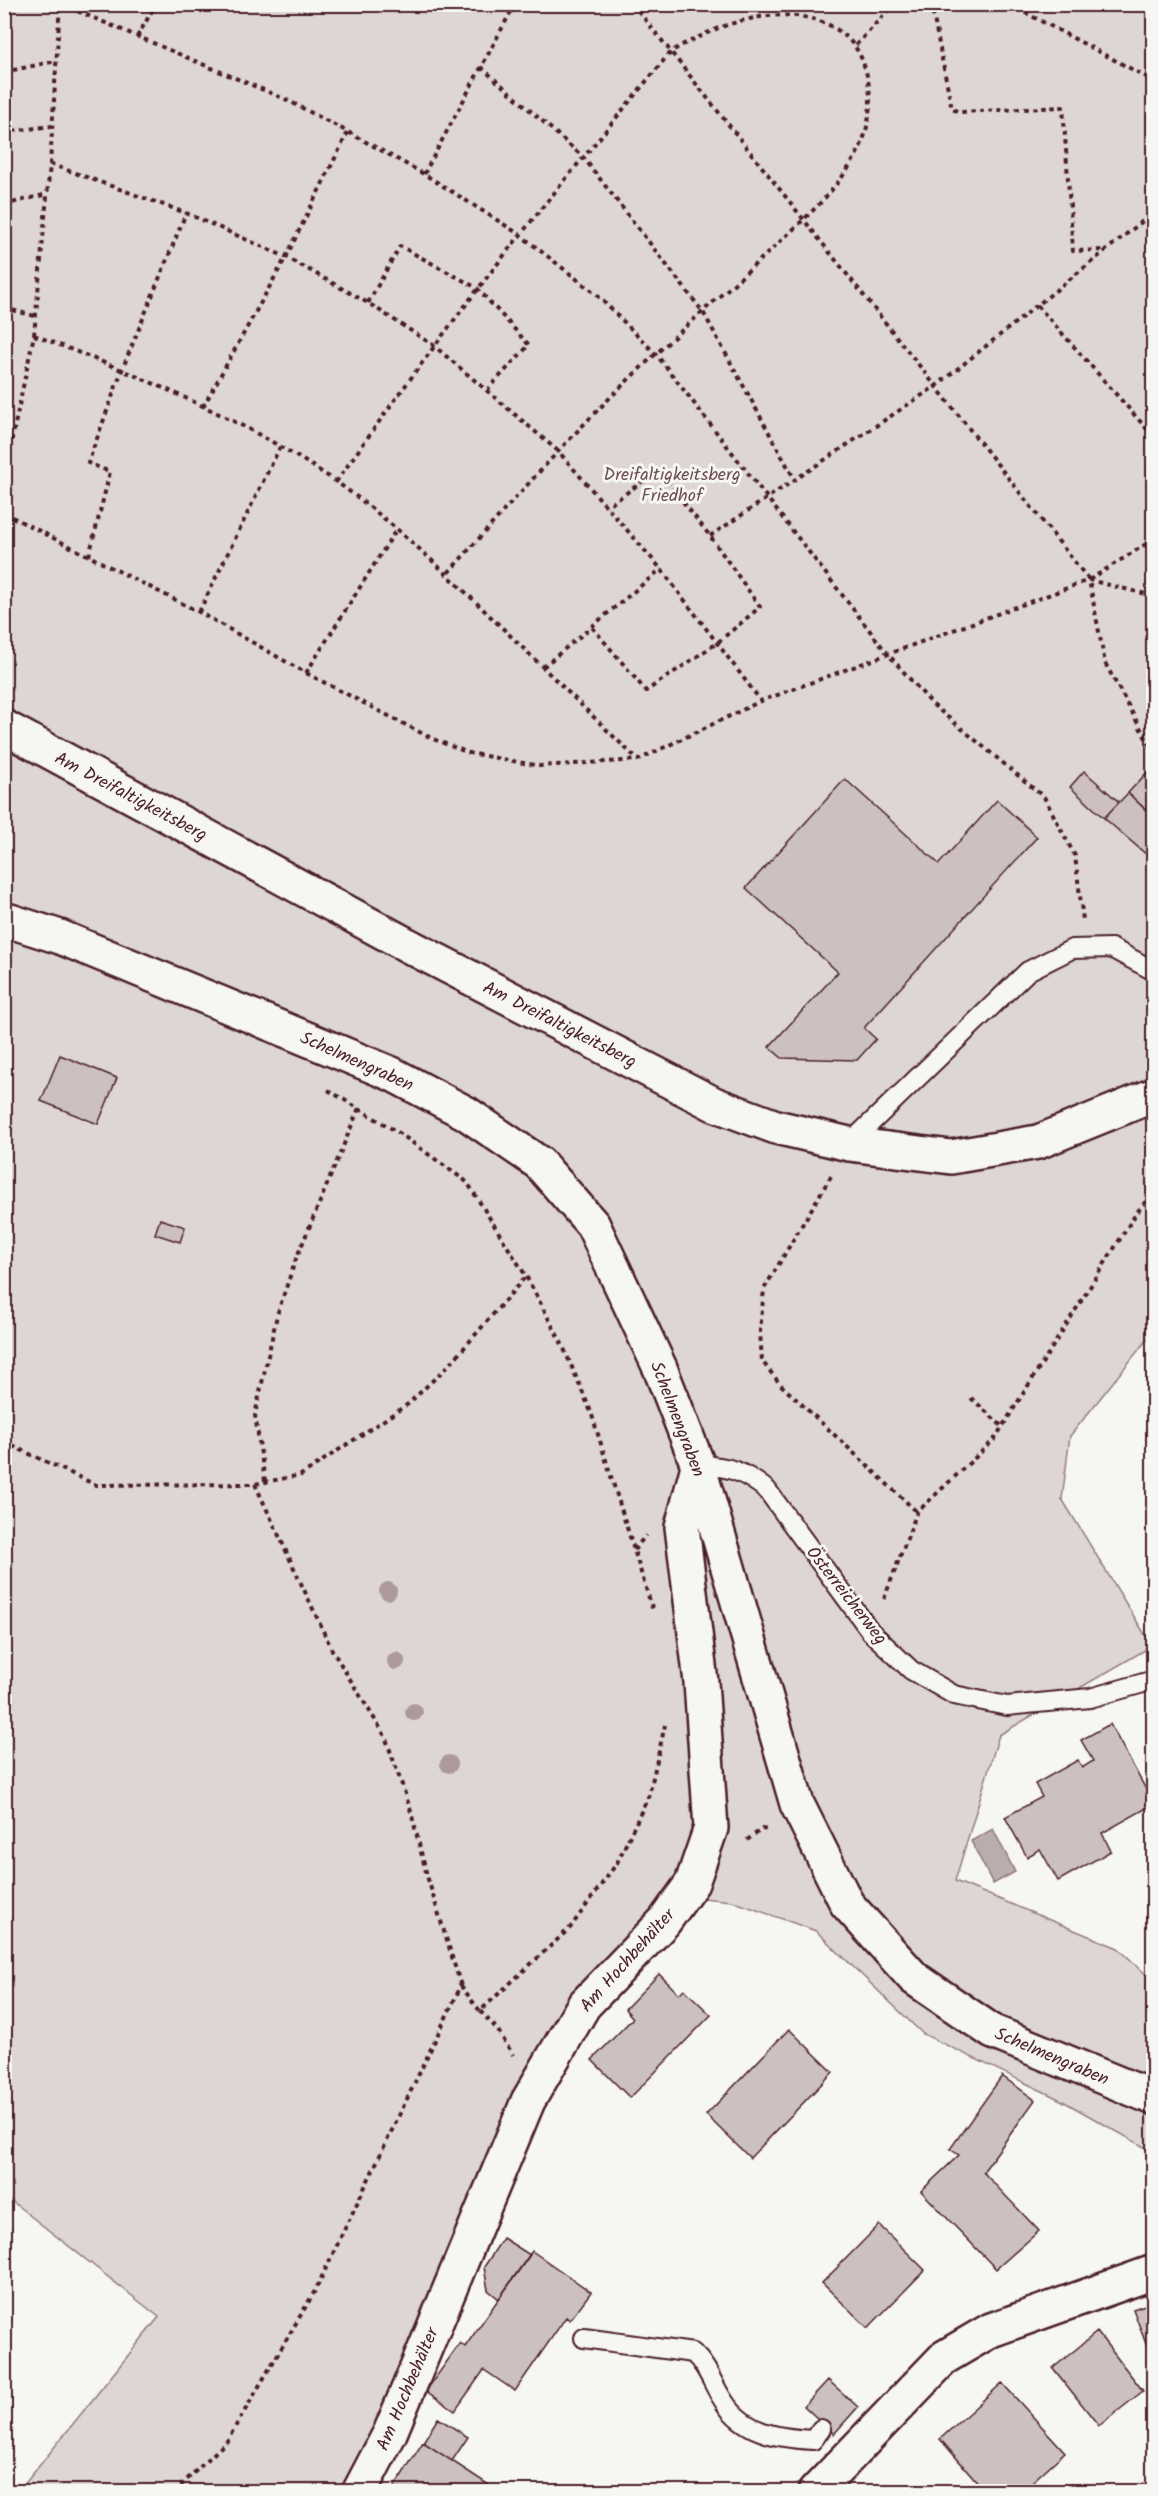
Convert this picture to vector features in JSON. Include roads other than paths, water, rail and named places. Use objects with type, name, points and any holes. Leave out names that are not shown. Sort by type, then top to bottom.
[{"type":"street","name":"Am Dreifaltigkeitsberg","points":[[4,727],[409,946],[714,1104],[776,1127],[849,1144],[951,1157],[1038,1142],[1154,1095]]},
{"type":"street","name":"Schelmengraben","points":[[4,919],[60,937],[393,1074],[466,1113],[539,1163],[593,1225],[660,1368],[698,1465],[797,1804],[847,1904],[914,1978],[993,2032],[1154,2098]]},
{"type":"street","name":"Am Hochbehälter","points":[[359,2492],[390,2433],[528,2101],[584,2005],[664,1922],[692,1883],[711,1828],[701,1682],[682,1527],[698,1465]]},
{"type":"street","points":[[815,2492],[945,2357],[991,2330],[1154,2271]]},
{"type":"lane","points":[[849,1144],[1028,971],[1071,949],[1111,948],[1154,971]]},
{"type":"lane","name":"Österreicherweg","points":[[698,1465],[727,1466],[750,1476],[768,1490],[872,1632],[911,1670],[954,1695],[1008,1706],[1090,1698],[1154,1680]]},
{"type":"lane","points":[[584,2338],[693,2353],[709,2371],[723,2401],[732,2413],[754,2430],[791,2439],[813,2440],[821,2429]]},
{"type":"park label","name":"Dreifaltigkeitsberg Friedhof","points":[[672,484]]}]
